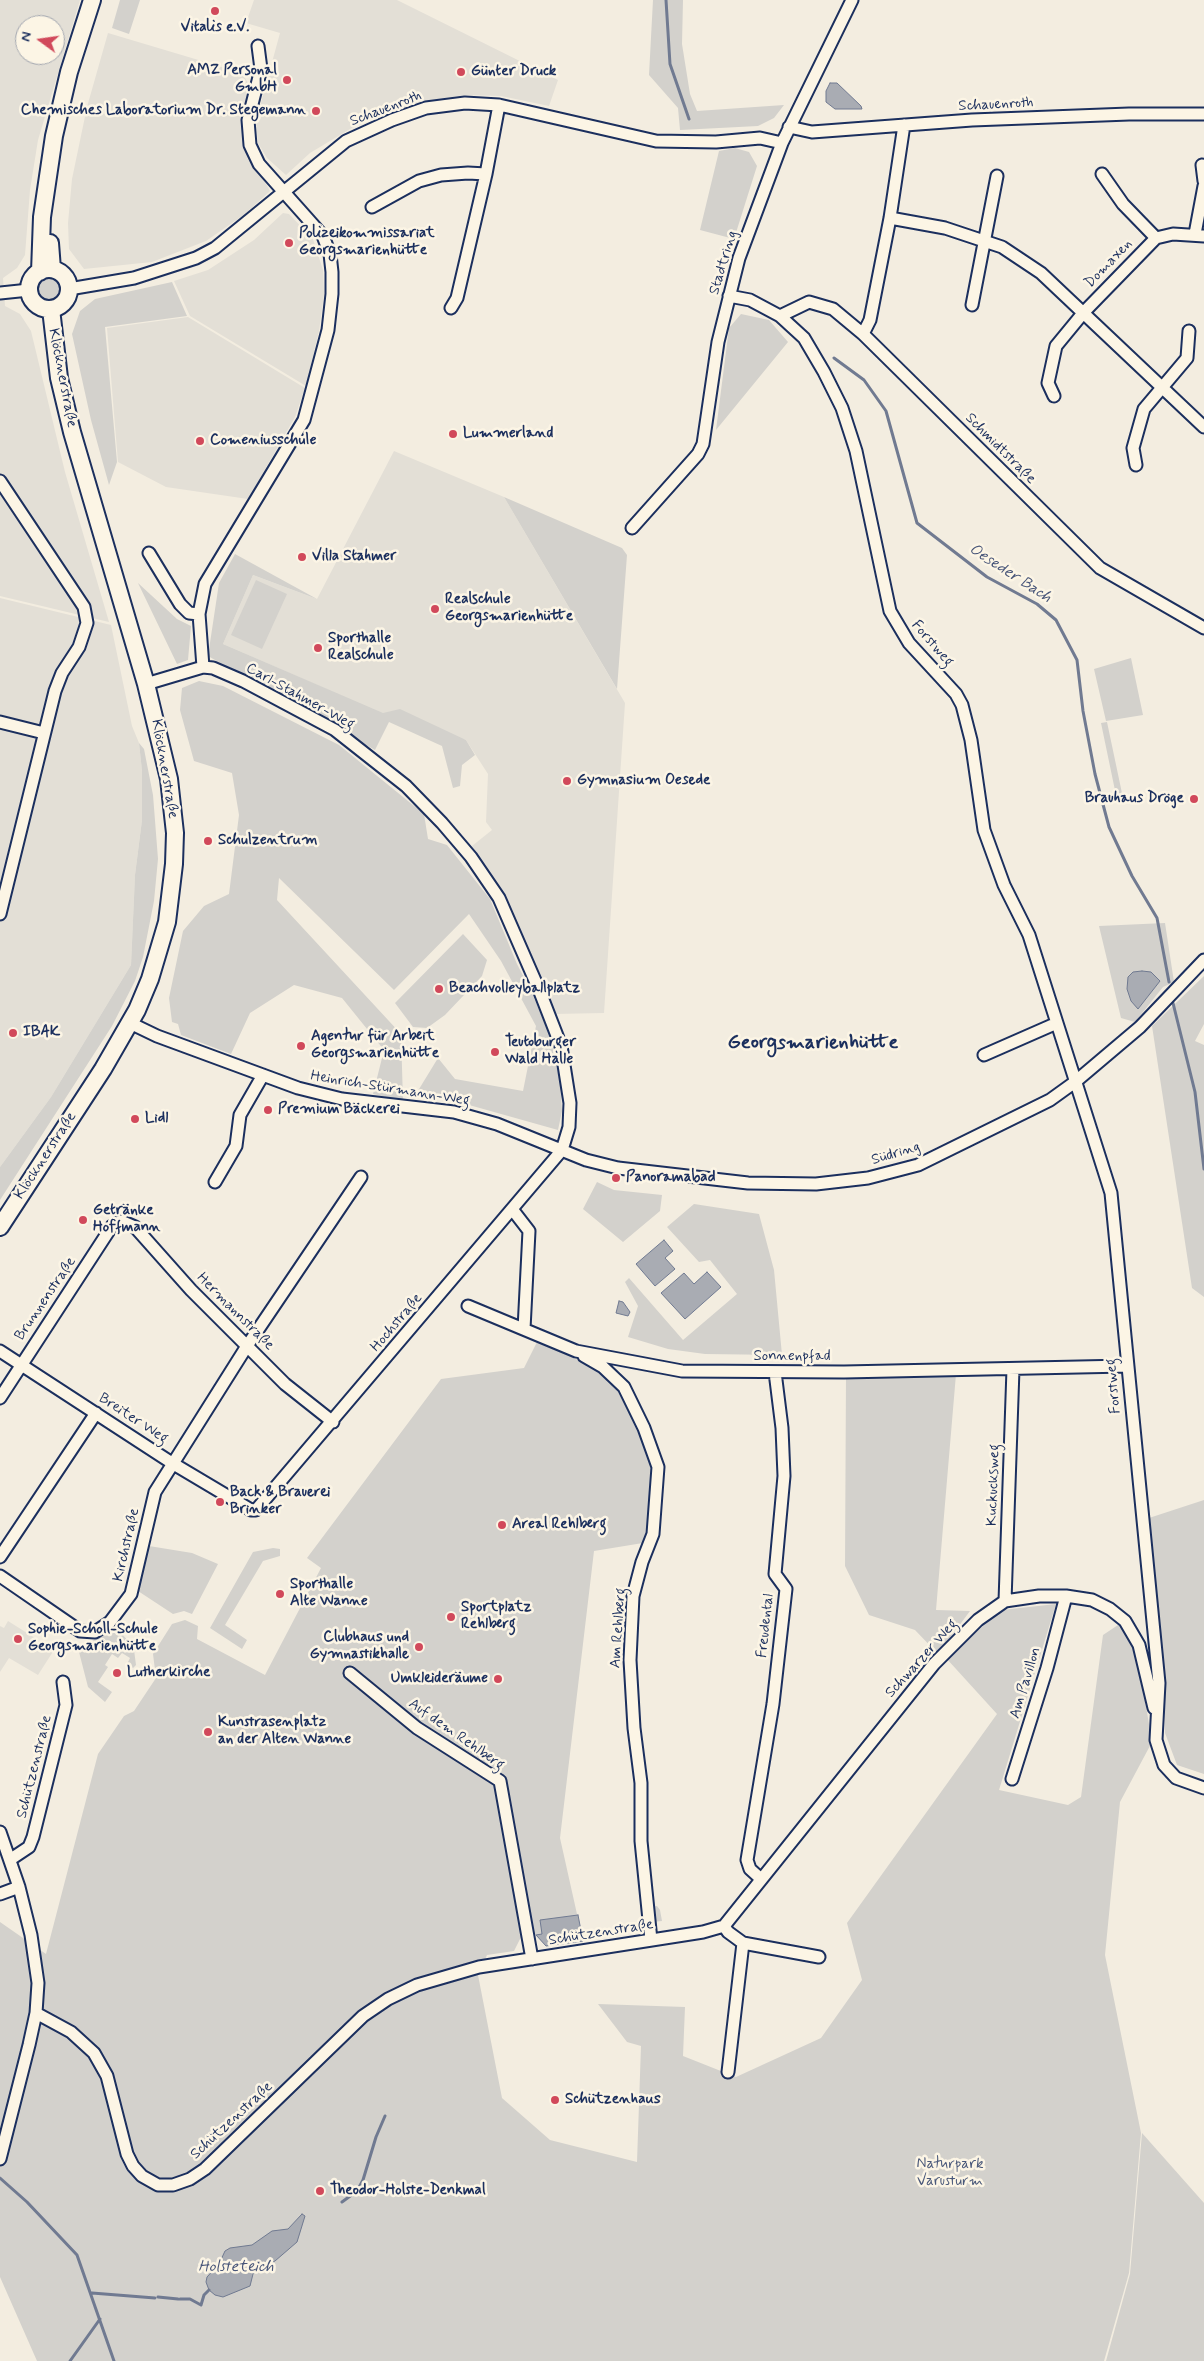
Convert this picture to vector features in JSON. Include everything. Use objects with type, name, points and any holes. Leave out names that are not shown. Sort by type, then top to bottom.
[{"type":"main road","points":[[46,270],[44,201],[54,136],[70,72],[92,0]]},
{"type":"main road","points":[[94,30],[91,21],[97,0]]},
{"type":"main road","points":[[46,270],[61,151],[74,93],[103,0]]},
{"type":"main road","points":[[46,270],[65,277],[69,289],[62,305],[51,309],[38,306],[30,296],[29,290],[32,278],[46,270]]},
{"type":"main road","name":"Klöcknerstraße","points":[[0,1227],[130,1023],[150,979],[159,951],[167,922],[174,864],[175,833],[170,787],[146,684],[72,432],[59,378],[51,309]]},
{"type":"street","name":"Stadtring","points":[[632,528],[698,454],[703,444],[714,361],[729,296],[755,212],[789,127],[852,0]]},
{"type":"street","points":[[146,684],[202,667],[199,614],[205,584],[304,420],[328,330],[332,294],[332,272],[330,254],[323,236],[259,164],[250,145],[248,120],[261,69],[258,46]]},
{"type":"street","name":"Schauenroth","points":[[69,289],[134,278],[196,258],[215,248],[346,141],[392,120],[426,108],[465,103],[499,105],[656,141],[716,142],[760,138],[782,143]]},
{"type":"street","points":[[451,308],[457,298],[486,174],[499,105]]},
{"type":"street","name":"Schauenroth","points":[[789,127],[812,132],[904,125],[1129,114],[1204,114]]},
{"type":"street","points":[[862,334],[870,320],[890,218],[904,125]]},
{"type":"street","points":[[1202,165],[1204,180]]},
{"type":"street","points":[[372,207],[418,181],[441,175],[486,174]]},
{"type":"street","name":"Domaxen","points":[[1102,174],[1123,204],[1156,238]]},
{"type":"street","points":[[972,305],[983,240],[997,176]]},
{"type":"street","name":"Domaxen","points":[[1054,396],[1048,383],[1056,346],[1084,312],[1156,238],[1173,234],[1199,235],[1204,186]]},
{"type":"street","points":[[890,218],[945,228],[1002,247],[1041,273],[1204,426]]},
{"type":"street","points":[[0,293],[29,290]]},
{"type":"street","name":"Forstweg","points":[[729,296],[750,300],[780,316],[804,338],[842,408],[856,451],[890,611],[909,643],[956,694],[962,705],[971,740],[984,830],[1004,885],[1029,935],[1111,1193],[1116,1225],[1126,1366],[1159,1683],[1156,1740],[1164,1765],[1176,1778],[1204,1788]]},
{"type":"street","name":"Schmidtstraße","points":[[780,316],[809,302],[832,309],[862,334],[1100,568],[1204,628]]},
{"type":"street","points":[[1136,465],[1133,448],[1144,409],[1187,358],[1189,331]]},
{"type":"street","points":[[0,481],[84,607],[86,614],[86,623],[79,647],[59,679],[0,914]]},
{"type":"street","points":[[149,553],[180,604],[189,612],[199,614]]},
{"type":"street","name":"Carl-Stahmer-Weg","points":[[202,667],[213,668],[243,680],[335,730],[406,786],[471,857],[499,898],[561,1046],[570,1113],[569,1127],[562,1150]]},
{"type":"street","points":[[0,722],[44,733]]},
{"type":"street","name":"Südring","points":[[562,1150],[586,1160],[618,1168],[748,1183],[816,1184],[868,1178],[918,1165],[1050,1100],[1075,1082],[1140,1026],[1204,960]]},
{"type":"street","name":"Heinrich-Stürmann-Weg","points":[[130,1023],[157,1036],[298,1088],[342,1099],[454,1112],[497,1124],[562,1150]]},
{"type":"street","points":[[984,1055],[1057,1024]]},
{"type":"street","points":[[215,1182],[236,1146],[240,1115],[263,1075]]},
{"type":"street","name":"Hochstraße","points":[[251,1510],[256,1510],[562,1150]]},
{"type":"street","name":"Kirchstraße","points":[[0,1576],[80,1631],[94,1632],[110,1622],[130,1594],[155,1492],[248,1346],[361,1177]]},
{"type":"street","points":[[512,1209],[529,1231],[524,1330]]},
{"type":"street","name":"Hermannstraße","points":[[121,1221],[135,1227],[190,1290],[285,1384],[332,1422]]},
{"type":"street","name":"Brunnenstraße","points":[[0,1398],[112,1226],[121,1221]]},
{"type":"street","name":"Sonnenpfad","points":[[468,1306],[576,1351],[682,1371],[775,1372],[1126,1366]]},
{"type":"street","name":"Breiter Weg","points":[[0,1351],[172,1463],[251,1510]]},
{"type":"street","name":"Am Rehlberg","points":[[576,1351],[603,1367],[624,1387],[644,1428],[658,1467],[653,1534],[642,1562],[633,1596],[630,1660],[634,1728],[641,1783],[641,1841],[651,1940]]},
{"type":"street","name":"Kuckucksweg","points":[[1005,1601],[1013,1369]]},
{"type":"street","name":"Freudental","points":[[761,1879],[750,1869],[747,1860],[773,1704],[786,1589],[775,1574],[784,1476],[782,1428],[775,1372]]},
{"type":"street","points":[[0,1557],[96,1414]]},
{"type":"street","name":"Schwarzer Weg","points":[[724,1926],[934,1664],[978,1620],[1005,1601],[1039,1596],[1066,1596],[1092,1600],[1110,1609],[1125,1621],[1139,1645],[1156,1720]]},
{"type":"street","name":"Am Pavillon","points":[[1012,1778],[1047,1668],[1066,1596]]},
{"type":"street","name":"Auf dem Rehlberg","points":[[350,1673],[417,1728],[500,1781],[532,1959]]},
{"type":"street","name":"Schützenstraße","points":[[11,1859],[29,1847],[33,1837],[66,1705],[63,1682]]},
{"type":"street","points":[[0,1832],[11,1859],[19,1887],[31,1935],[38,1983],[36,2013],[0,2159]]},
{"type":"street","points":[[0,1894],[19,1887]]},
{"type":"street","points":[[724,1926],[728,1932],[743,1942],[820,1957]]},
{"type":"street","name":"Schützenstraße","points":[[36,2013],[71,2032],[94,2053],[107,2076],[127,2154],[133,2166],[142,2176],[158,2185],[173,2185],[190,2179],[204,2169],[363,2016],[388,1999],[418,1986],[479,1967],[703,1932],[724,1926]]},
{"type":"street","points":[[728,2072],[743,1942]]},
{"type":"shaded area","points":[[0,0],[80,0],[65,50],[65,15],[15,15],[15,65],[60,65],[38,140],[30,190],[25,255],[17,268],[3,278],[5,306],[20,314],[31,331],[65,472],[109,622],[0,596]]},
{"type":"shaded area","points":[[254,0],[397,0],[558,80],[549,106],[501,96],[465,95],[425,101],[388,112],[350,129],[310,153],[286,175],[267,158],[258,143],[256,121],[280,33],[246,23]]},
{"type":"shaded area","points":[[108,33],[242,73],[251,88],[242,123],[245,146],[270,191],[245,214],[206,241],[152,262],[84,269],[69,249],[68,223],[72,179],[87,107]]},
{"type":"shaded area","points":[[283,213],[289,214],[313,239],[323,270],[324,294],[319,331],[306,386],[190,316],[174,281],[208,270],[254,240]]},
{"type":"shaded area","points":[[188,317],[305,388],[295,417],[248,499],[166,487],[118,462],[107,328]]},
{"type":"shaded area","points":[[394,451],[504,497],[625,703],[604,1013],[554,1014],[501,889],[472,846],[492,830],[486,822],[488,774],[466,740],[383,714],[223,644],[253,575],[317,599]]},
{"type":"shaded area","points":[[0,598],[111,625],[132,726],[139,743],[142,771],[142,820],[135,875],[131,965],[51,1097],[0,1167]]},
{"type":"shaded area","name":"Sophie-Scholl-Schule Georgsmarienhütte","points":[[8,1621],[54,1650],[38,1675],[9,1658],[0,1672],[0,1626],[4,1628]]},
{"type":"green space","points":[[120,0],[140,0],[129,34],[112,28]]},
{"type":"green space","points":[[653,0],[683,0],[682,44],[690,94],[697,111],[784,105],[774,118],[758,126],[680,130],[678,108],[649,75]]},
{"type":"green space","points":[[735,148],[749,152],[757,166],[734,239],[700,230],[719,151]]},
{"type":"green space","points":[[49,276],[58,280],[62,289],[58,298],[49,302],[40,298],[36,289],[40,280]]},
{"type":"green space","points":[[172,282],[187,316],[105,327],[117,462],[109,485],[91,420],[72,334],[80,311],[95,299]]},
{"type":"green space","points":[[741,314],[769,320],[788,342],[716,430],[729,328]]},
{"type":"green space","points":[[504,497],[622,548],[627,555],[617,689]]},
{"type":"green space","points":[[235,554],[317,599],[253,575],[223,644],[383,713],[400,709],[466,740],[475,755],[462,765],[460,786],[453,788],[442,746],[389,722],[375,750],[208,656],[219,583]]},
{"type":"green space","points":[[256,580],[287,594],[262,649],[231,635]]},
{"type":"green space","points":[[138,583],[177,619],[191,626],[188,660],[177,664]]},
{"type":"green space","points":[[1131,658],[1143,715],[1106,721],[1094,669]]},
{"type":"green space","points":[[199,681],[223,686],[339,745],[424,814],[428,839],[447,845],[490,899],[517,964],[532,993],[550,1036],[560,1082],[562,1111],[558,1130],[462,1103],[416,1094],[438,1058],[455,1079],[523,1091],[536,1026],[501,961],[469,914],[394,990],[279,878],[277,900],[401,1034],[403,1101],[373,1094],[384,1050],[342,998],[294,985],[250,1013],[231,1054],[181,1035],[178,1024],[172,1022],[169,998],[183,931],[204,906],[229,894],[239,815],[232,773],[194,761],[180,710],[182,688]]},
{"type":"green space","points":[[1107,722],[1123,798],[1117,800],[1101,723]]},
{"type":"green space","points":[[139,743],[144,749],[153,795],[158,859],[154,901],[143,957],[135,981],[112,1026],[0,1200],[0,1167],[51,1097],[131,965],[135,875],[142,820],[142,771]]},
{"type":"green space","points":[[1165,923],[1174,982],[1163,987],[1135,1022],[1121,1018],[1099,926]]},
{"type":"green space","name":"Beachvolleyballplatz","points":[[463,934],[487,960],[482,976],[445,1015],[427,1028],[413,1027],[395,1003]]},
{"type":"green space","points":[[1204,976],[1204,1024],[1195,1041],[1204,1045],[1204,1297],[1192,1288],[1152,1026]]},
{"type":"green space","points":[[597,1182],[614,1190],[662,1195],[660,1211],[623,1242],[583,1209]]},
{"type":"green space","points":[[694,1204],[759,1214],[774,1270],[782,1355],[705,1354],[668,1349],[628,1337],[638,1306],[625,1282],[629,1278],[683,1340],[737,1294],[710,1260],[699,1262],[667,1227]]},
{"type":"green space","name":"Naturpark Varusturm","points":[[538,1340],[576,1351],[624,1387],[658,1467],[649,1542],[594,1551],[560,1838],[583,1941],[546,1946],[536,1935],[521,1937],[514,1951],[487,1955],[478,1975],[502,2098],[550,2140],[637,2162],[641,2046],[627,2042],[598,2004],[685,2007],[683,2056],[736,2077],[821,2038],[862,1980],[847,1923],[997,1714],[946,1658],[1002,1610],[1056,1604],[999,1790],[1068,1805],[1081,1797],[1103,1635],[1121,1623],[1136,1647],[1152,1742],[1120,1802],[1105,1955],[1141,2133],[1129,2273],[1104,2361],[37,2361],[0,2277],[0,1922],[46,1954],[98,1754],[124,1716],[134,1711],[156,1678],[153,1654],[172,1624],[185,1620],[198,1626],[197,1639],[265,1675],[321,1568],[307,1558],[441,1379],[524,1368]]},
{"type":"green space","points":[[956,1374],[936,1610],[970,1611],[938,1654],[915,1630],[869,1615],[845,1566],[846,1376]]},
{"type":"green space","points":[[1204,1500],[1204,1774],[1177,1765],[1165,1733],[1164,1684],[1149,1518]]},
{"type":"green space","points":[[149,1546],[192,1553],[218,1564],[192,1614],[184,1611],[173,1614],[138,1591]]},
{"type":"green space","points":[[273,1548],[280,1549],[280,1556],[263,1561],[225,1625],[247,1640],[242,1649],[210,1628],[253,1552]]},
{"type":"green space","points":[[115,1632],[123,1635],[129,1642],[134,1650],[136,1665],[133,1668],[127,1664],[130,1658],[122,1653],[118,1658],[112,1654],[105,1665],[108,1667],[98,1682],[112,1692],[105,1702],[88,1687],[79,1652],[83,1646],[105,1634]]},
{"type":"green space","points":[[657,1906],[660,1910],[662,1921],[652,1922],[650,1907]]},
{"type":"green space","points":[[1142,2133],[1204,2203],[1204,2361],[1106,2361],[1130,2274]]},
{"type":"water","points":[[830,83],[837,83],[862,109],[835,109],[826,102],[826,91]]},
{"type":"water","points":[[1133,972],[1151,972],[1160,981],[1138,1009],[1131,1001],[1127,989],[1128,977]]},
{"type":"water","points":[[664,1240],[673,1251],[665,1258],[675,1269],[655,1286],[636,1264]]},
{"type":"water","points":[[707,1272],[721,1287],[685,1319],[661,1293],[684,1273],[694,1284]]},
{"type":"water","points":[[619,1301],[623,1302],[630,1312],[628,1316],[616,1313]]},
{"type":"water","points":[[578,1915],[583,1941],[546,1946],[536,1935],[542,1934],[540,1920]]},
{"type":"water","name":"Holsteteich","points":[[302,2214],[305,2216],[297,2242],[275,2261],[254,2270],[250,2286],[223,2297],[215,2295],[209,2290],[206,2282],[207,2277],[219,2264],[225,2251],[230,2248],[252,2245],[272,2231],[288,2229]]},
{"type":"waterway","name":"Oeseder Bach","points":[[666,0],[670,64],[689,119]]},
{"type":"waterway","name":"Oeseder Bach","points":[[834,358],[864,380],[886,411],[917,523],[987,577],[1037,604],[1056,620],[1077,660],[1083,711],[1095,774],[1109,827],[1132,876],[1157,918],[1169,982]]},
{"type":"waterway","name":"Oeseder Bach","points":[[1173,1003],[1195,1092],[1204,1169]]},
{"type":"waterway","points":[[342,2202],[357,2191],[363,2180],[376,2137],[385,2116]]},
{"type":"waterway","points":[[0,2178],[27,2202],[77,2255],[114,2361]]},
{"type":"waterway","points":[[180,2299],[190,2299],[201,2305],[204,2295],[209,2290]]},
{"type":"waterway","points":[[92,2293],[155,2298]]},
{"type":"waterway","points":[[158,2297],[178,2299]]},
{"type":"waterway","points":[[70,2361],[100,2319]]},
{"type":"place","name":"Vitalis e.V.","points":[[215,11]]},
{"type":"place","name":"Günter Druck","points":[[461,72]]},
{"type":"place","name":"AMZ Personal GmbH","points":[[287,80]]},
{"type":"place","name":"Chemisches Laboratorium Dr. Stegemann","points":[[316,111]]},
{"type":"place","name":"Polizeikommissariat Georgsmarienhütte","points":[[289,243]]},
{"type":"place","name":"Lummerland","points":[[453,434]]},
{"type":"place","name":"Comeniusschule","points":[[200,441]]},
{"type":"place","name":"Villa Stahmer","points":[[302,557]]},
{"type":"place","name":"Realschule Georgsmarienhütte","points":[[435,609]]},
{"type":"place","name":"Sporthalle Realschule","points":[[318,648]]},
{"type":"place","name":"Gymnasium Oesede","points":[[567,781]]},
{"type":"place","name":"Brauhaus Dröge","points":[[1194,799]]},
{"type":"place","name":"Schulzentrum","points":[[208,841]]},
{"type":"place","name":"Beachvolleyballplatz","points":[[439,989]]},
{"type":"place","name":"IBAK","points":[[13,1033]]},
{"type":"place","name":"Agentur für Arbeit Georgsmarienhütte","points":[[301,1046]]},
{"type":"place","name":"Teutoburger Wald Halle","points":[[495,1052]]},
{"type":"place","name":"Premium Bäckerei","points":[[268,1110]]},
{"type":"place","name":"Lidl","points":[[135,1119]]},
{"type":"place","name":"Panoramabad","points":[[616,1178]]},
{"type":"place","name":"Getränke Hoffmann","points":[[83,1220]]},
{"type":"place","name":"Back & Brauerei Brinker","points":[[220,1502]]},
{"type":"place","name":"Areal Rehlberg","points":[[502,1525]]},
{"type":"place","name":"Sporthalle Alte Wanne","points":[[280,1594]]},
{"type":"place","name":"Sportplatz Rehlberg","points":[[451,1617]]},
{"type":"place","name":"Sophie-Scholl-Schule Georgsmarienhütte","points":[[18,1639]]},
{"type":"place","name":"Clubhaus und Gymnastikhalle","points":[[419,1647]]},
{"type":"place","name":"Lutherkirche","points":[[117,1673]]},
{"type":"place","name":"Umkleideräume","points":[[498,1679]]},
{"type":"place","name":"Kunstrasenplatz an der Alten Wanne","points":[[208,1732]]},
{"type":"place","name":"Schützenhaus","points":[[555,2100]]},
{"type":"place","name":"Theodor-Holste-Denkmal","points":[[320,2191]]},
{"type":"district","name":"Georgsmarienhütte","points":[[813,1044]]}]
